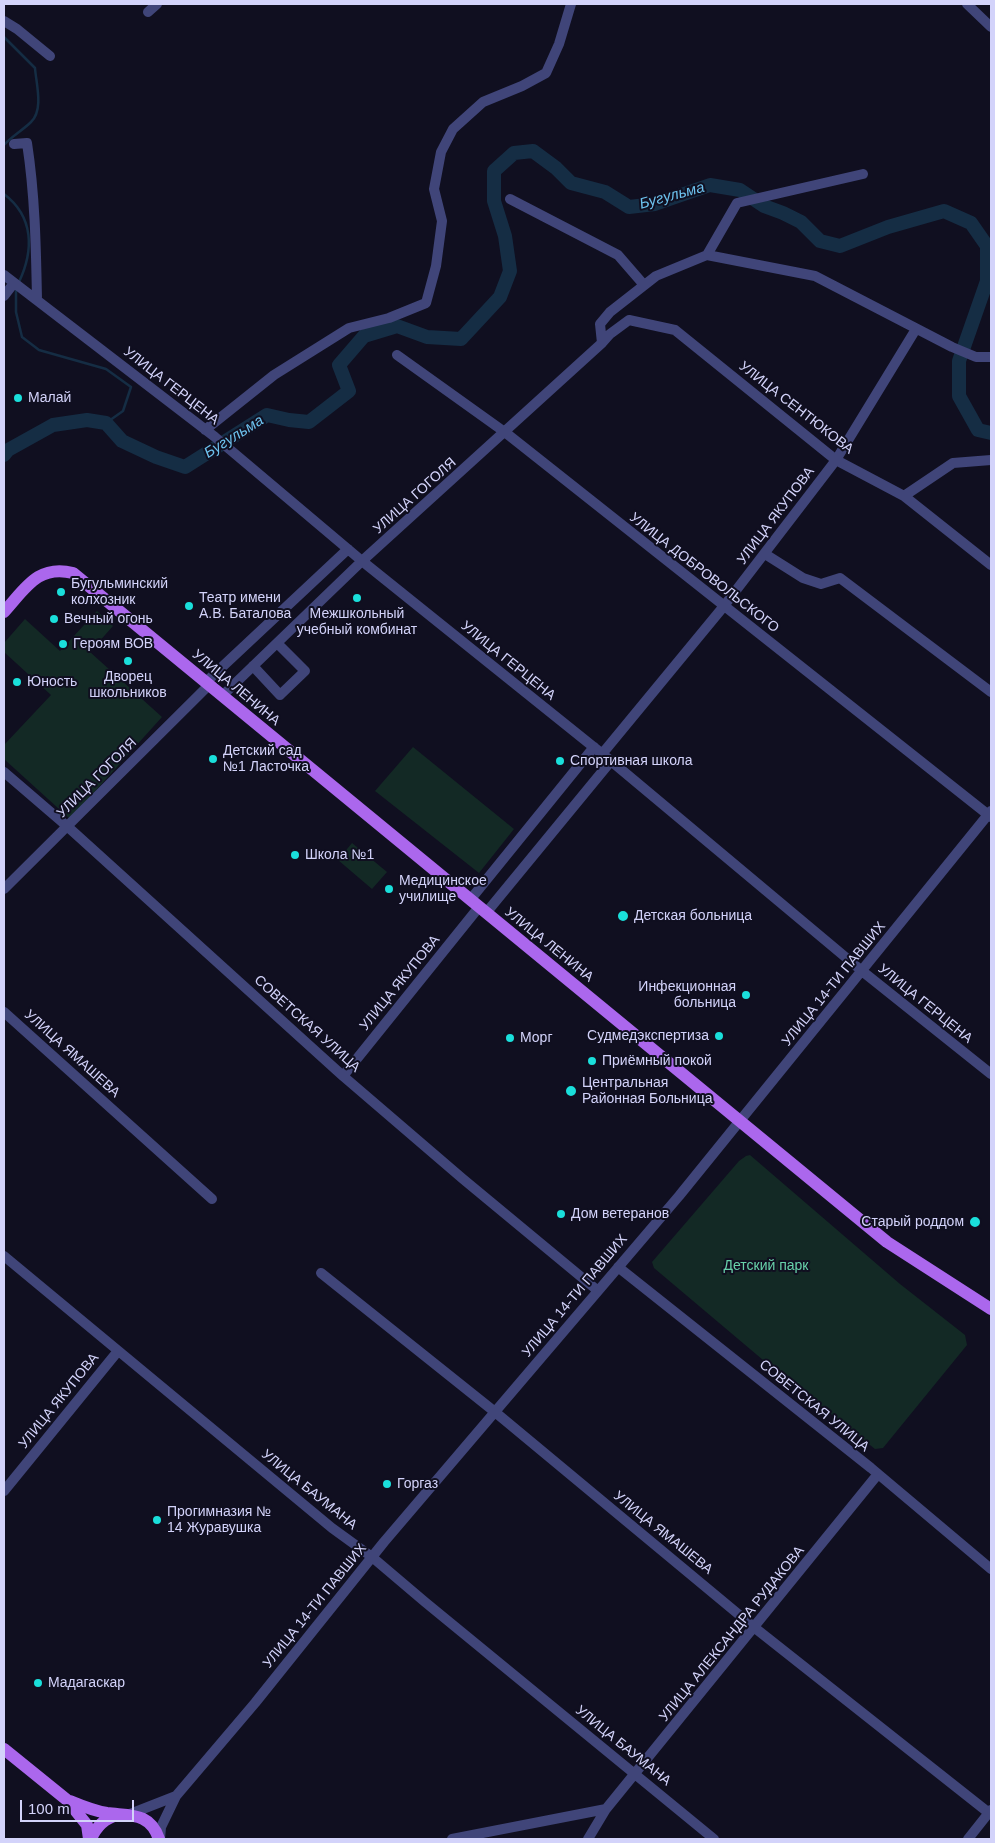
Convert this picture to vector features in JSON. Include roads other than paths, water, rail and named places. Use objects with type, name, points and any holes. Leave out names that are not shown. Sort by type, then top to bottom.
[{"type":"main road","name":"УЛИЦА ЛЕНИНА","points":[[4,612],[36,576],[60,570],[73,573],[887,1242],[991,1309]]},
{"type":"main road","points":[[4,1749],[67,1800],[87,1826],[90,1839]]},
{"type":"main road","points":[[67,1800],[106,1813],[141,1817],[150,1824],[159,1839]]},
{"type":"main road","points":[[90,1839],[101,1824],[115,1815],[126,1814]]},
{"type":"street","points":[[148,12],[157,4]]},
{"type":"street","points":[[205,430],[274,375],[349,328],[389,318],[426,303],[436,266],[442,221],[434,189],[441,152],[453,128],[483,102],[522,86],[546,73],[559,44],[571,4]]},
{"type":"street","points":[[967,4],[991,27]]},
{"type":"street","points":[[4,21],[18,28],[50,56]]},
{"type":"street","points":[[14,144],[27,143],[30,163],[35,214],[37,299]]},
{"type":"street","points":[[707,255],[737,203],[863,174]]},
{"type":"street","points":[[510,199],[618,255],[644,285]]},
{"type":"street","points":[[602,343],[600,324],[610,312],[656,276],[707,255],[815,276],[952,347],[976,357],[991,358]]},
{"type":"street","name":"УЛИЦА ГЕРЦЕНА","points":[[4,275],[228,448],[348,550],[598,750],[862,971],[991,1074]]},
{"type":"street","points":[[4,296],[14,283]]},
{"type":"street","name":"УЛИЦА ГОГОЛЯ","points":[[222,696],[362,561],[506,432],[610,334],[629,320]]},
{"type":"street","name":"УЛИЦА СЕНТЮКОВА","points":[[629,320],[675,330],[836,460],[904,496],[991,566]]},
{"type":"street","name":"УЛИЦА ЯКУПОВА","points":[[343,1076],[478,907],[598,750],[724,606],[765,554],[836,460],[916,329]]},
{"type":"street","name":"УЛИЦА ДОБРОВОЛЬСКОГО","points":[[396,355],[506,432],[724,606],[990,814]]},
{"type":"street","points":[[904,496],[953,463],[991,460]]},
{"type":"street","name":"УЛИЦА ГОГОЛЯ","points":[[4,889],[68,827],[208,684],[348,550]]},
{"type":"street","points":[[765,554],[803,578],[821,584],[840,578],[991,692]]},
{"type":"street","points":[[253,666],[280,695],[305,671],[277,643]]},
{"type":"street","points":[[478,907],[611,761]]},
{"type":"street","name":"СОВЕТСКАЯ УЛИЦА","points":[[4,772],[68,827],[343,1076],[470,1185],[597,1290]]},
{"type":"street","name":"УЛИЦА 14-ТИ ПАВШИХ","points":[[176,1796],[255,1704],[372,1557],[597,1290],[680,1196],[990,814]]},
{"type":"street","name":"УЛИЦА ЯМАШЕВА","points":[[4,1012],[212,1199]]},
{"type":"street","name":"УЛИЦА БАУМАНА","points":[[4,1256],[332,1528],[372,1557],[714,1839]]},
{"type":"street","name":"СОВЕТСКАЯ УЛИЦА","points":[[618,1267],[878,1474],[991,1569]]},
{"type":"street","name":"УЛИЦА ЯМАШЕВА","points":[[321,1273],[495,1412],[755,1628],[990,1812]]},
{"type":"street","name":"УЛИЦА ЯКУПОВА","points":[[4,1491],[118,1351]]},
{"type":"street","name":"УЛИЦА АЛЕКСАНДРА РУДАКОВА","points":[[588,1839],[606,1809],[755,1628],[878,1474]]},
{"type":"street","points":[[126,1814],[176,1796]]},
{"type":"street","points":[[159,1839],[161,1827],[176,1796]]},
{"type":"street","points":[[453,1839],[606,1809]]},
{"type":"street","points":[[968,1839],[990,1812]]},
{"type":"waterway","points":[[4,37],[35,68],[38,96],[35,117],[4,145]]},
{"type":"waterway","name":"Бугульма","points":[[4,455],[8,450],[53,425],[87,420],[106,423],[122,441],[156,457],[185,467],[267,415],[309,422],[349,391],[339,365],[364,336],[397,326],[427,337],[461,339],[500,297],[510,271],[505,236],[494,201],[494,171],[514,153],[533,151],[556,168],[571,183],[605,192],[629,207],[655,204],[710,185],[740,190],[764,206],[801,222],[820,241],[840,246],[888,227],[944,211],[971,223],[987,246],[987,281],[959,361],[959,396],[978,430],[991,433]]},
{"type":"waterway","points":[[4,194],[21,213],[28,235],[27,258],[19,282]]},
{"type":"waterway","points":[[16,289],[16,312],[22,337],[39,350],[106,369],[131,387],[123,411],[106,423]]},
{"type":"place","name":"Малай","points":[[18,398]]},
{"type":"place","name":"Бугульминский колхозник","points":[[61,592]]},
{"type":"place","name":"Межшкольный учебный комбинат","points":[[357,598]]},
{"type":"place","name":"Театр имени А.В. Баталова","points":[[189,606]]},
{"type":"place","name":"Вечный огонь","points":[[54,619]]},
{"type":"place","name":"Героям ВОВ","points":[[63,644]]},
{"type":"place","name":"Дворец школьников","points":[[128,661]]},
{"type":"place","name":"Юность","points":[[17,682]]},
{"type":"place","name":"Детский сад №1 Ласточка","points":[[213,759]]},
{"type":"place","name":"Спортивная школа","points":[[560,761]]},
{"type":"place","name":"Школа №1","points":[[295,855]]},
{"type":"place","name":"Медицинское училище","points":[[389,889]]},
{"type":"place","name":"Детская больница","points":[[623,916]]},
{"type":"place","name":"Инфекционная больница","points":[[746,995]]},
{"type":"place","name":"Судмедэкспертиза","points":[[719,1036]]},
{"type":"place","name":"Морг","points":[[510,1038]]},
{"type":"place","name":"Приёмный покой","points":[[592,1061]]},
{"type":"place","name":"Центральная Районная Больница","points":[[571,1091]]},
{"type":"place","name":"Дом ветеранов","points":[[561,1214]]},
{"type":"place","name":"Старый роддом","points":[[975,1222]]},
{"type":"place","name":"Горгаз","points":[[387,1484]]},
{"type":"place","name":"Прогимназия № 14 Журавушка","points":[[157,1520]]},
{"type":"place","name":"Мадагаскар","points":[[38,1683]]},
{"type":"park label","name":"Детский парк","points":[[766,1266]]}]
